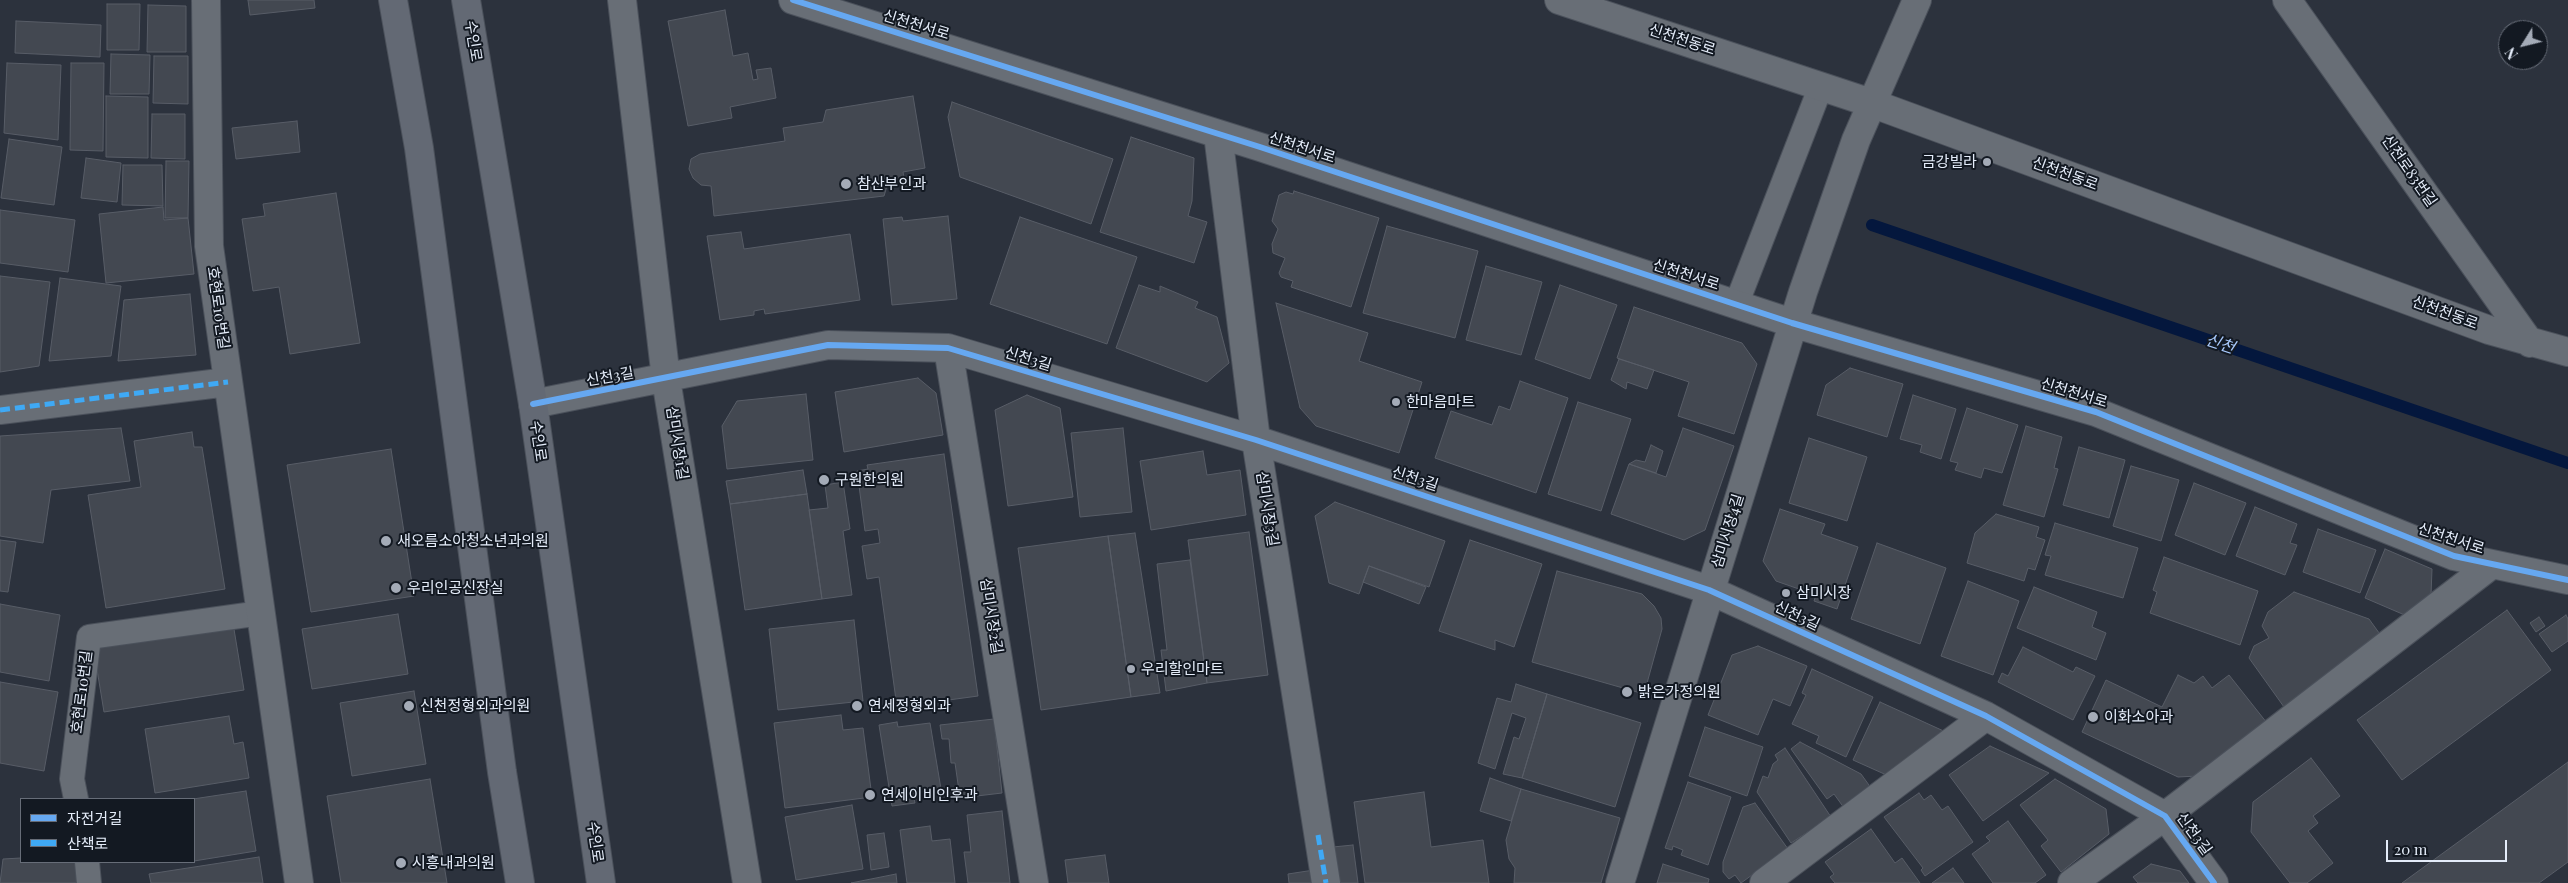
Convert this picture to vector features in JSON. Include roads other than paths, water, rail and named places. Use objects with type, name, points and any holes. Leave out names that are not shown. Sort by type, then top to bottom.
[{"type":"main road","points":[[393,0],[419,148],[501,762],[520,883]]},
{"type":"main road","name":"수인로","points":[[466,0],[532,404],[601,883]]},
{"type":"street","name":"호현로10번길","points":[[206,0],[209,246],[299,883]]},
{"type":"street","name":"삼미시장1길","points":[[622,0],[666,379],[747,883]]},
{"type":"street","name":"신천천서로","points":[[793,0],[1218,134],[1792,323],[2096,412],[2454,556],[2568,580]]},
{"type":"street","name":"신천천동로","points":[[1559,0],[1871,103],[2530,343],[2568,352]]},
{"type":"street","name":"삼미시장4길","points":[[1620,883],[1802,292],[1856,140],[1917,0]]},
{"type":"street","name":"신천로83번길","points":[[2287,0],[2530,343]]},
{"type":"street","name":"삼미시장3길","points":[[1218,134],[1256,440],[1326,883]]},
{"type":"street","name":"신천3길","points":[[532,404],[666,379],[828,345],[948,348],[1256,440],[1709,590],[1986,716],[2165,816],[2214,883]]},
{"type":"street","name":"삼미시장2길","points":[[948,348],[1034,883]]},
{"type":"street","points":[[0,410],[228,382]]},
{"type":"street","name":"신천3길","points":[[2072,883],[2165,816],[2491,565]]},
{"type":"street","points":[[1764,883],[1986,716]]},
{"type":"lane","points":[[1736,305],[1821,86]]},
{"type":"lane","name":"호현로10번길","points":[[76,798],[72,779],[89,637],[261,613]]},
{"type":"lane","points":[[87,863],[89,883]]},
{"type":"waterway","name":"신천","points":[[1872,225],[2568,463]]},
{"type":"place","name":"금강빌라","points":[[1987,162]]},
{"type":"place","name":"참산부인과","points":[[846,184]]},
{"type":"place","name":"한마음마트","points":[[1396,402]]},
{"type":"place","name":"구원한의원","points":[[824,480]]},
{"type":"place","name":"새오름소아청소년과의원","points":[[386,541]]},
{"type":"place","name":"우리인공신장실","points":[[396,588]]},
{"type":"place","name":"삼미시장","points":[[1786,593]]},
{"type":"place","name":"우리할인마트","points":[[1131,669]]},
{"type":"place","name":"밝은가정의원","points":[[1627,692]]},
{"type":"place","name":"신천정형외과의원","points":[[409,706]]},
{"type":"place","name":"연세정형외과","points":[[857,706]]},
{"type":"place","name":"이화소아과","points":[[2093,717]]},
{"type":"place","name":"연세이비인후과","points":[[870,795]]},
{"type":"place","name":"시흥내과의원","points":[[401,863]]}]
